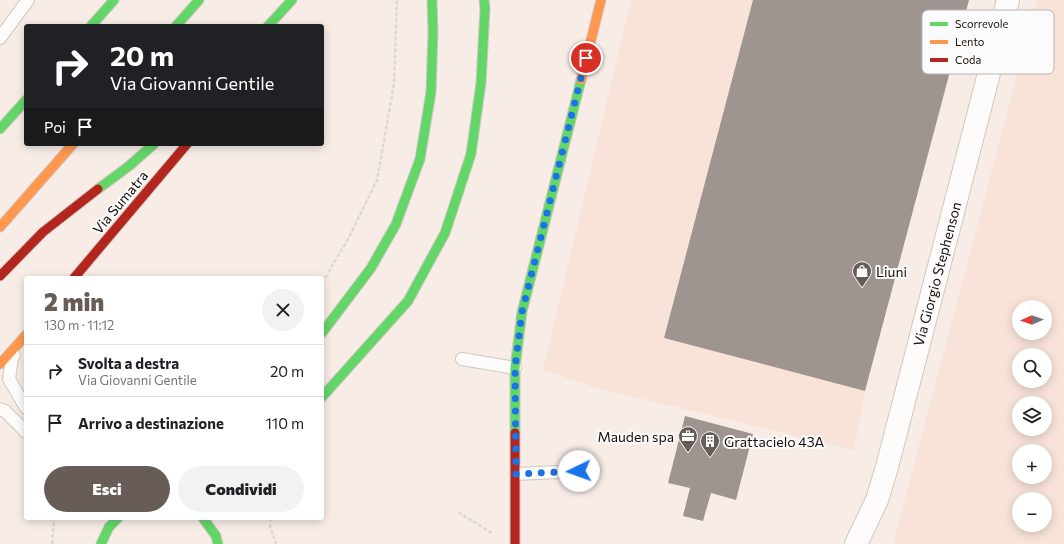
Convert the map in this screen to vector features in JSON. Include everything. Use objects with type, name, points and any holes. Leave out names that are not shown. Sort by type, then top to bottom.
[{"type":"main road","points":[[93,24],[114,0]]},
{"type":"main road","points":[[178,24],[199,0]]},
{"type":"main road","points":[[270,24],[292,0]]},
{"type":"main road","points":[[283,24],[301,0]]},
{"type":"main road","points":[[324,330],[372,268],[396,224],[420,159],[431,92],[433,32],[432,0]]},
{"type":"main road","points":[[324,395],[408,302],[445,233],[471,154],[481,83],[485,8],[484,0]]},
{"type":"main road","points":[[515,544],[515,368],[522,312],[601,0]]},
{"type":"main road","points":[[0,129],[24,102]]},
{"type":"main road","points":[[0,228],[71,146]]},
{"type":"main road","points":[[0,276],[28,245],[138,160],[152,146]]},
{"type":"main road","name":"Via Sumatra","points":[[76,276],[185,146]]},
{"type":"main road","points":[[0,364],[24,338]]},
{"type":"main road","points":[[101,544],[109,527],[116,520]]},
{"type":"main road","points":[[205,520],[216,536],[218,544]]},
{"type":"street","name":"Via Giorgio Stephenson","points":[[1005,10],[1008,0]]},
{"type":"street","name":"Via Giorgio Stephenson","points":[[856,544],[877,500],[887,467],[989,74]]},
{"type":"lane","points":[[0,38],[28,0]]},
{"type":"lane","points":[[24,339],[12,358],[9,379],[24,405]]},
{"type":"lane","points":[[462,360],[515,368]]},
{"type":"lane","points":[[0,410],[5,412],[24,430]]},
{"type":"lane","points":[[516,474],[579,471]]},
{"type":"path","points":[[324,280],[348,239],[377,180],[394,84],[397,0]]},
{"type":"path","points":[[458,512],[496,535]]},
{"type":"path","points":[[52,544],[54,520]]},
{"type":"path","points":[[271,520],[270,526],[276,544]]},
{"type":"shaded area","points":[[631,0],[969,0],[966,10],[922,10],[922,74],[949,74],[865,391],[854,450],[597,388],[543,370]]},
{"type":"shaded area","points":[[1037,0],[1064,0],[1064,544],[893,544],[1017,74],[1054,74],[1054,10],[1034,10]]},
{"type":"building","points":[[753,0],[969,0],[966,10],[922,10],[922,74],[949,74],[865,391],[664,338]]},
{"type":"building","name":"Grattacielo 43A","points":[[685,416],[753,434],[736,500],[711,493],[703,521],[683,516],[690,488],[668,483]]},
{"type":"traffic: fast","points":[[93,24],[114,0]]},
{"type":"traffic: fast","points":[[178,24],[199,0]]},
{"type":"traffic: fast","points":[[270,24],[292,0]]},
{"type":"traffic: fast","points":[[324,330],[371,268],[396,224],[420,159],[431,92],[433,32],[432,0]]},
{"type":"traffic: fast","points":[[324,395],[408,301],[445,233],[471,154],[481,83],[485,8],[484,0]]},
{"type":"traffic: fast","points":[[515,433],[515,368],[522,312],[581,80]]},
{"type":"traffic: fast","points":[[0,129],[24,102]]},
{"type":"traffic: fast","points":[[98,189],[129,166],[152,146]]},
{"type":"traffic: fast","points":[[101,544],[109,527],[116,520]]},
{"type":"traffic: fast","points":[[204,520],[216,536],[218,544]]},
{"type":"traffic: slow","points":[[581,80],[601,0]]},
{"type":"traffic: slow","points":[[0,227],[71,146]]},
{"type":"traffic: slow","points":[[0,364],[24,337]]},
{"type":"traffic: jam","points":[[76,276],[185,146]]},
{"type":"traffic: jam","points":[[0,276],[43,232],[98,189]]},
{"type":"traffic: jam","points":[[515,433],[515,544]]},
{"type":"place","name":"Liuni","points":[[862,288]]},
{"type":"place","name":"Mauden spa","points":[[688,453]]},
{"type":"place","name":"Grattacielo 43A","points":[[710,458]]},
{"type":"route","points":[[579,471],[516,474],[515,368],[522,312],[586,58]]}]
